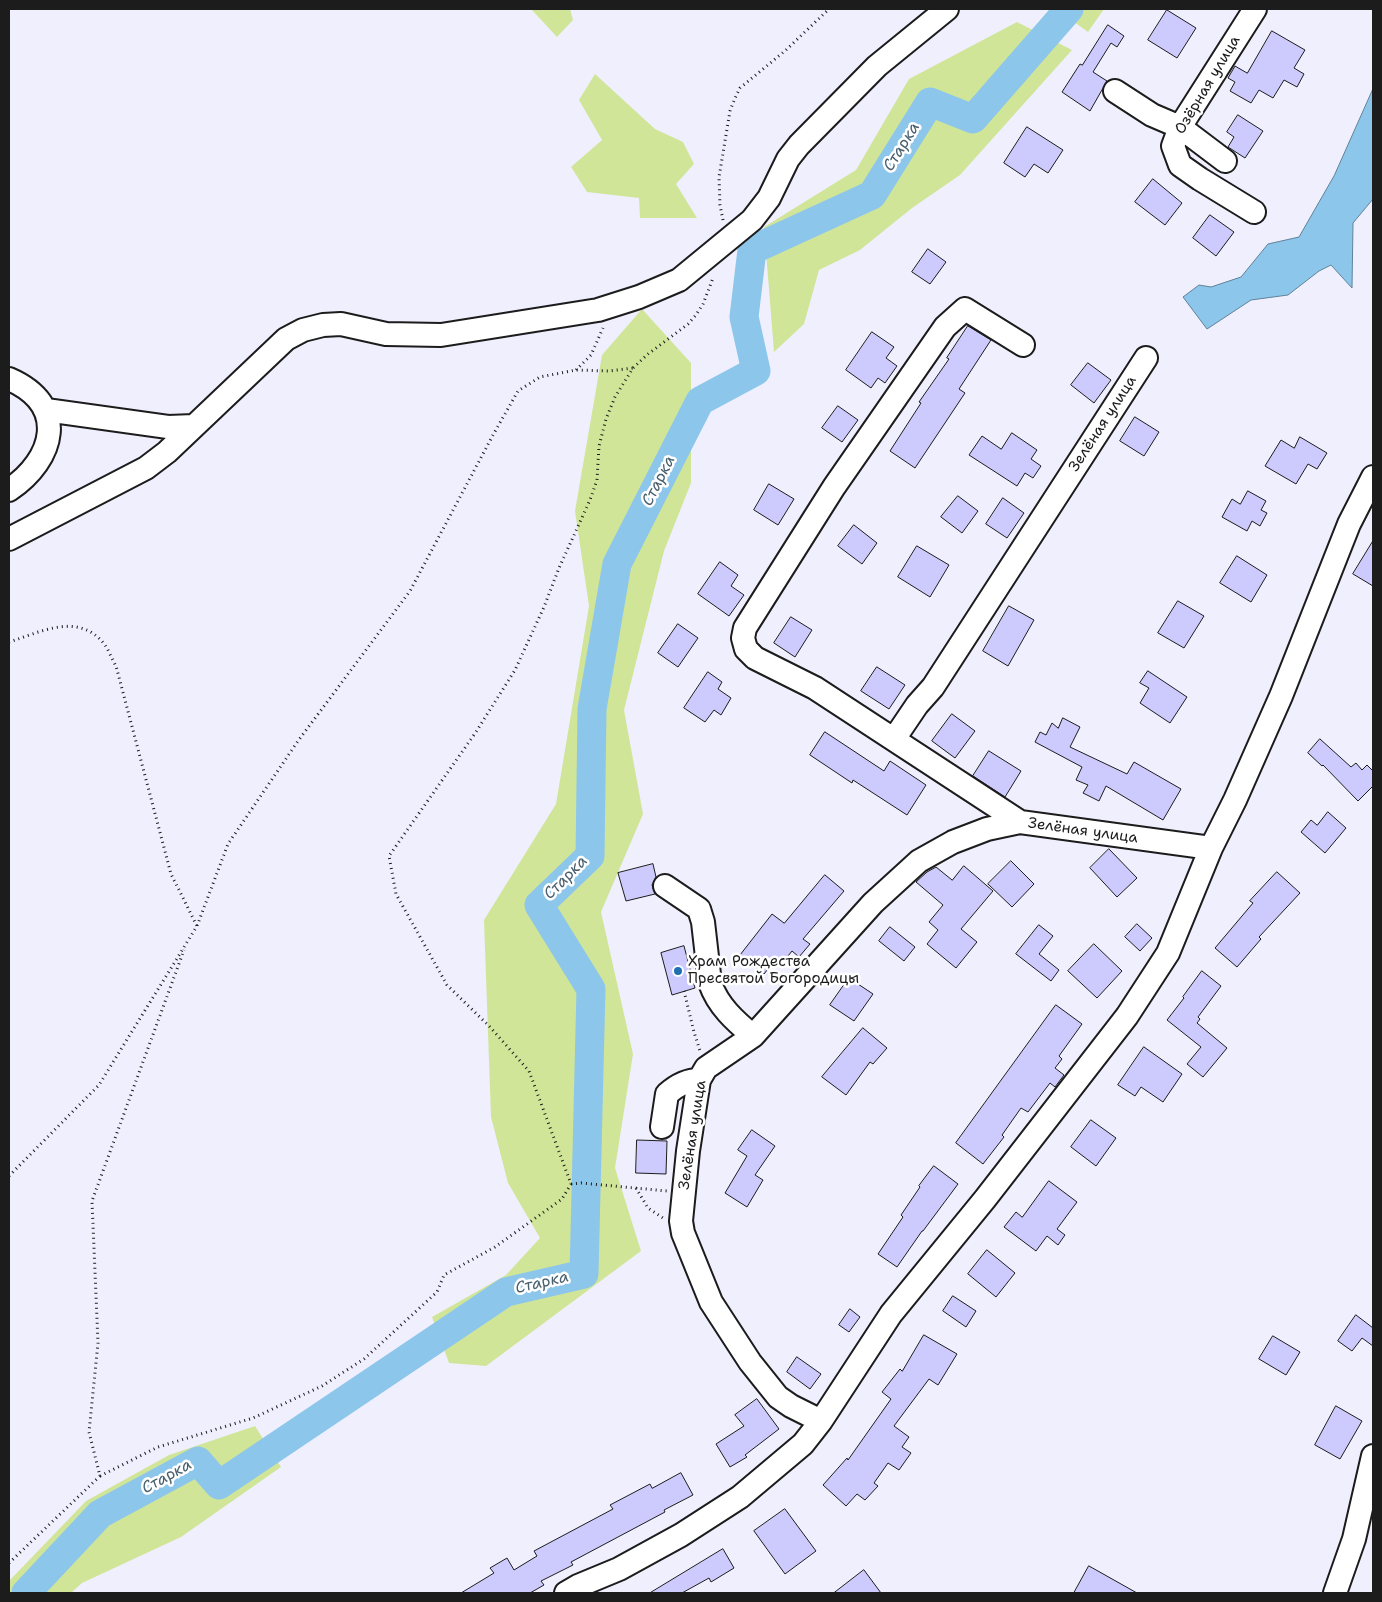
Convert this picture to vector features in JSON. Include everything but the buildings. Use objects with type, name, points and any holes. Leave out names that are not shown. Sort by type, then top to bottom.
[{"type":"street","points":[[9,539],[146,468],[167,452],[286,339],[303,330],[323,325],[341,324],[386,334],[441,335],[598,310],[639,297],[679,280],[752,220],[769,198],[788,159],[798,145],[877,66],[948,9]]},
{"type":"street","name":"Озёрная улица","points":[[1254,212],[1180,165],[1173,146],[1180,127],[1255,9]]},
{"type":"street","points":[[1116,91],[1152,116],[1180,127],[1225,160]]},
{"type":"street","points":[[1020,822],[815,688],[755,658],[746,649],[743,638],[745,628],[834,487],[945,327],[966,310],[1023,345]]},
{"type":"street","name":"Зелёная улица","points":[[894,739],[933,687],[1146,358]]},
{"type":"street","points":[[9,379],[34,394],[46,410],[49,423],[48,439],[39,462],[24,480],[9,490]]},
{"type":"street","points":[[46,410],[168,426],[194,426]]},
{"type":"street","points":[[566,1593],[619,1569],[681,1535],[740,1497],[802,1444],[821,1421],[891,1314],[985,1199],[1127,1016],[1168,953],[1211,848],[1235,800],[1281,696],[1349,524],[1373,476]]},
{"type":"street","name":"Зелёная улица","points":[[821,1421],[791,1406],[778,1397],[755,1370],[711,1302],[683,1233],[681,1221],[684,1192],[702,1074],[753,1036],[872,903],[919,861],[953,842],[1020,822],[1211,848]]},
{"type":"street","points":[[665,886],[699,908],[703,922],[710,983],[713,991],[730,1016],[753,1036]]},
{"type":"street","points":[[662,1127],[666,1094],[675,1086],[702,1074]]},
{"type":"street","points":[[1335,1593],[1354,1538],[1373,1456]]},
{"type":"path","points":[[727,240],[720,206],[719,177],[730,111],[734,98],[740,88],[786,50],[829,9]]},
{"type":"path","points":[[9,1563],[100,1476],[158,1447],[253,1418],[322,1386],[364,1359],[437,1292],[444,1275],[495,1247],[562,1200],[570,1184],[529,1070],[448,985],[396,894],[390,856],[476,732],[515,670],[590,500],[597,480],[599,446],[615,397],[634,368],[688,324],[703,304],[713,277]]},
{"type":"path","points":[[576,370],[591,355],[607,319]]},
{"type":"path","points":[[9,1176],[99,1085],[197,926],[228,844],[298,741],[410,591],[518,391],[540,376],[576,370],[609,371],[634,368]]},
{"type":"path","points":[[9,642],[60,626],[75,626],[88,629],[106,646],[116,666],[171,874],[197,926]]},
{"type":"path","points":[[100,1476],[89,1432],[98,1343],[92,1202],[187,942]]},
{"type":"path","points":[[684,991],[702,1074]]},
{"type":"path","points":[[570,1184],[581,1183],[684,1192]]},
{"type":"path","points":[[636,1188],[648,1208],[683,1233]]},
{"type":"green space","points":[[531,9],[570,9],[573,20],[557,37]]},
{"type":"green space","points":[[1056,9],[1104,9],[1088,32]]},
{"type":"green space","points":[[1017,22],[1072,50],[960,175],[912,208],[860,250],[819,270],[804,324],[774,352],[764,227],[856,170],[909,79]]},
{"type":"green space","points":[[595,74],[655,129],[683,142],[694,164],[676,184],[697,218],[640,218],[639,198],[587,192],[571,167],[602,140],[579,100]]},
{"type":"green space","points":[[642,309],[691,363],[691,483],[664,551],[624,710],[643,814],[601,912],[633,1054],[615,1168],[641,1251],[486,1366],[449,1363],[432,1317],[506,1275],[540,1238],[508,1183],[491,1117],[484,920],[556,804],[589,606],[575,511],[602,355]]},
{"type":"green space","points":[[255,1426],[281,1467],[181,1537],[82,1583],[71,1593],[9,1593],[9,1581],[86,1501],[169,1455]]},
{"type":"water","points":[[1373,89],[1373,199],[1353,223],[1352,288],[1331,265],[1319,271],[1288,295],[1251,300],[1207,329],[1183,297],[1199,285],[1211,287],[1241,277],[1268,244],[1299,237],[1334,176]]},
{"type":"waterway","name":"Старка","points":[[26,1593],[100,1514],[198,1461],[219,1485],[506,1292],[584,1274],[591,989],[539,905],[590,856],[592,709],[617,564],[700,401],[756,371],[744,317],[752,250],[872,195],[930,102],[973,119],[1069,9]]},
{"type":"place","name":"Храм Рождества Пресвятой Богородицы","points":[[678,971]]}]
